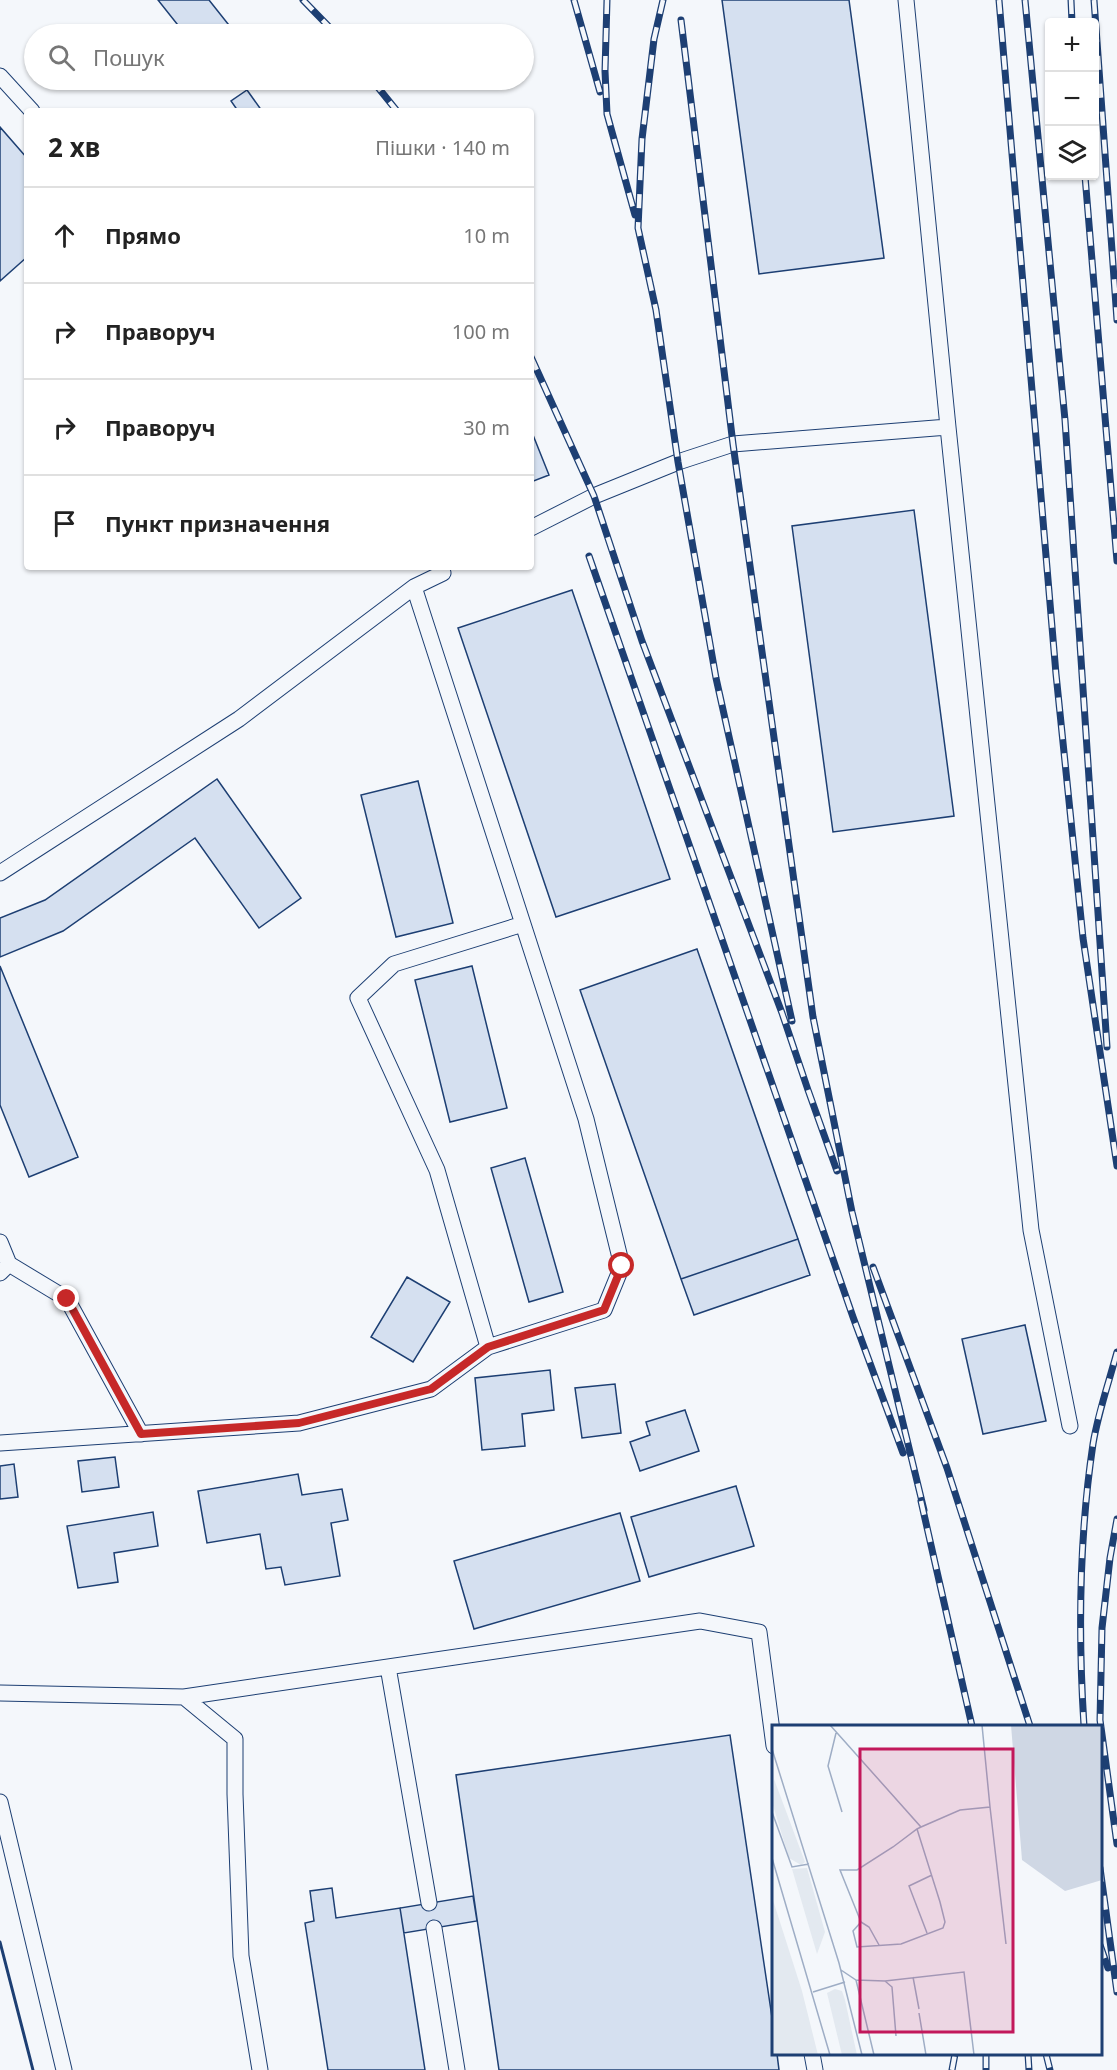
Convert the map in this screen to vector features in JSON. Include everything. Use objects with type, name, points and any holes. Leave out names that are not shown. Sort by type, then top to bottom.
[{"type":"lane","points":[[906,0],[1031,1230],[1070,1426]]},
{"type":"lane","points":[[0,76],[29,108]]},
{"type":"lane","points":[[534,526],[594,496],[678,462],[733,444],[948,427]]},
{"type":"lane","points":[[0,873],[239,719],[414,587],[444,570]]},
{"type":"lane","points":[[0,1443],[299,1423],[431,1389],[488,1347],[604,1310],[622,1266],[586,1119],[414,587]]},
{"type":"lane","points":[[488,1347],[436,1170],[358,998],[394,964],[523,924]]},
{"type":"lane","points":[[0,1242],[4,1268],[67,1299],[141,1434]]},
{"type":"lane","points":[[0,1693],[184,1697],[700,1621],[759,1632],[772,1731]]},
{"type":"lane","points":[[388,1667],[429,1903]]},
{"type":"lane","points":[[184,1697],[235,1739],[241,1956],[260,2070]]},
{"type":"lane","points":[[0,1802],[64,2070]]},
{"type":"lane","points":[[434,1928],[457,2070]]},
{"type":"lane","points":[[812,2055],[814,2070]]},
{"type":"building","points":[[158,0],[209,0],[228,24],[177,24]]},
{"type":"building","points":[[722,0],[849,0],[884,258],[759,274]]},
{"type":"building","points":[[247,90],[260,108],[236,108],[231,101]]},
{"type":"building","points":[[0,127],[24,155],[24,260],[0,281]]},
{"type":"building","points":[[534,438],[549,475],[534,481]]},
{"type":"building","points":[[914,510],[954,816],[833,832],[792,526]]},
{"type":"building","points":[[572,590],[670,879],[556,917],[458,628]]},
{"type":"building","points":[[217,779],[301,898],[259,928],[195,838],[63,931],[0,957],[0,918],[45,900]]},
{"type":"building","points":[[418,781],[453,923],[396,937],[361,795]]},
{"type":"building","points":[[697,949],[798,1239],[681,1279],[580,990]]},
{"type":"building","points":[[0,966],[78,1157],[29,1177],[0,1105]]},
{"type":"building","points":[[472,966],[507,1108],[450,1122],[415,980]]},
{"type":"building","points":[[525,1158],[563,1292],[529,1302],[491,1168]]},
{"type":"building","points":[[798,1239],[810,1275],[694,1315],[681,1279]]},
{"type":"building","points":[[407,1277],[450,1302],[413,1362],[371,1337]]},
{"type":"building","points":[[1025,1325],[1046,1421],[983,1434],[962,1339]]},
{"type":"building","points":[[550,1370],[554,1410],[522,1414],[525,1446],[482,1450],[475,1378]]},
{"type":"building","points":[[615,1384],[621,1433],[582,1438],[575,1388]]},
{"type":"building","points":[[685,1410],[699,1451],[640,1471],[630,1442],[650,1435],[646,1422]]},
{"type":"building","points":[[115,1457],[119,1487],[82,1492],[78,1461]]},
{"type":"building","points":[[14,1464],[18,1497],[0,1499],[0,1466]]},
{"type":"building","points":[[298,1474],[302,1495],[342,1489],[348,1520],[331,1523],[340,1576],[285,1585],[281,1567],[266,1569],[260,1534],[207,1543],[198,1491]]},
{"type":"building","points":[[736,1486],[754,1546],[649,1577],[631,1517]]},
{"type":"building","points":[[153,1512],[158,1546],[114,1553],[118,1582],[78,1588],[67,1526]]},
{"type":"building","points":[[620,1513],[640,1581],[474,1629],[454,1561]]},
{"type":"building","points":[[730,1735],[772,2018],[772,2055],[777,2055],[779,2070],[499,2070],[456,1775]]},
{"type":"building","points":[[332,1888],[336,1918],[400,1908],[425,2070],[328,2070],[305,1923],[314,1921],[310,1891]]},
{"type":"building","points":[[473,1896],[477,1921],[404,1933],[400,1908]]},
{"type":"railway","points":[[303,0],[326,24]]},
{"type":"railway","points":[[574,0],[600,92]]},
{"type":"railway","points":[[607,0],[605,71],[607,114],[635,215]]},
{"type":"railway","points":[[663,0],[654,39],[642,139],[638,228],[656,310],[678,462],[716,678],[792,1021]]},
{"type":"railway","points":[[999,0],[1056,674],[1083,938],[1117,1166]]},
{"type":"railway","points":[[1025,0],[1065,420],[1107,1047]]},
{"type":"railway","points":[[1071,0],[1072,18]]},
{"type":"railway","points":[[1094,0],[1117,320]]},
{"type":"railway","points":[[681,20],[733,444],[813,1017],[852,1212],[924,1510]]},
{"type":"railway","points":[[380,90],[395,108]]},
{"type":"railway","points":[[1085,180],[1117,561]]},
{"type":"railway","points":[[534,364],[594,496],[642,641],[782,1013],[837,1171]]},
{"type":"railway","points":[[589,556],[853,1317],[903,1453]]},
{"type":"railway","points":[[873,1267],[947,1468],[1030,1725]]},
{"type":"railway","points":[[1084,1725],[1081,1585],[1088,1479],[1095,1432],[1117,1352]]},
{"type":"railway","points":[[921,1501],[972,1725]]},
{"type":"railway","points":[[1101,1725],[1102,1628],[1117,1519]]},
{"type":"railway","points":[[1102,1735],[1117,1844]]},
{"type":"railway","points":[[1102,1883],[1117,1992]]},
{"type":"railway","points":[[1102,1951],[1108,1968]]},
{"type":"railway","points":[[952,2070],[955,2055]]},
{"type":"railway","points":[[986,2055],[986,2070]]},
{"type":"railway","points":[[1028,2055],[1029,2070]]},
{"type":"railway","points":[[1046,2055],[1050,2070]]},
{"type":"wall","points":[[0,1942],[33,2070]]},
{"type":"route","points":[[67,1299],[141,1434],[299,1423],[431,1389],[488,1347],[604,1310],[622,1266]]}]
